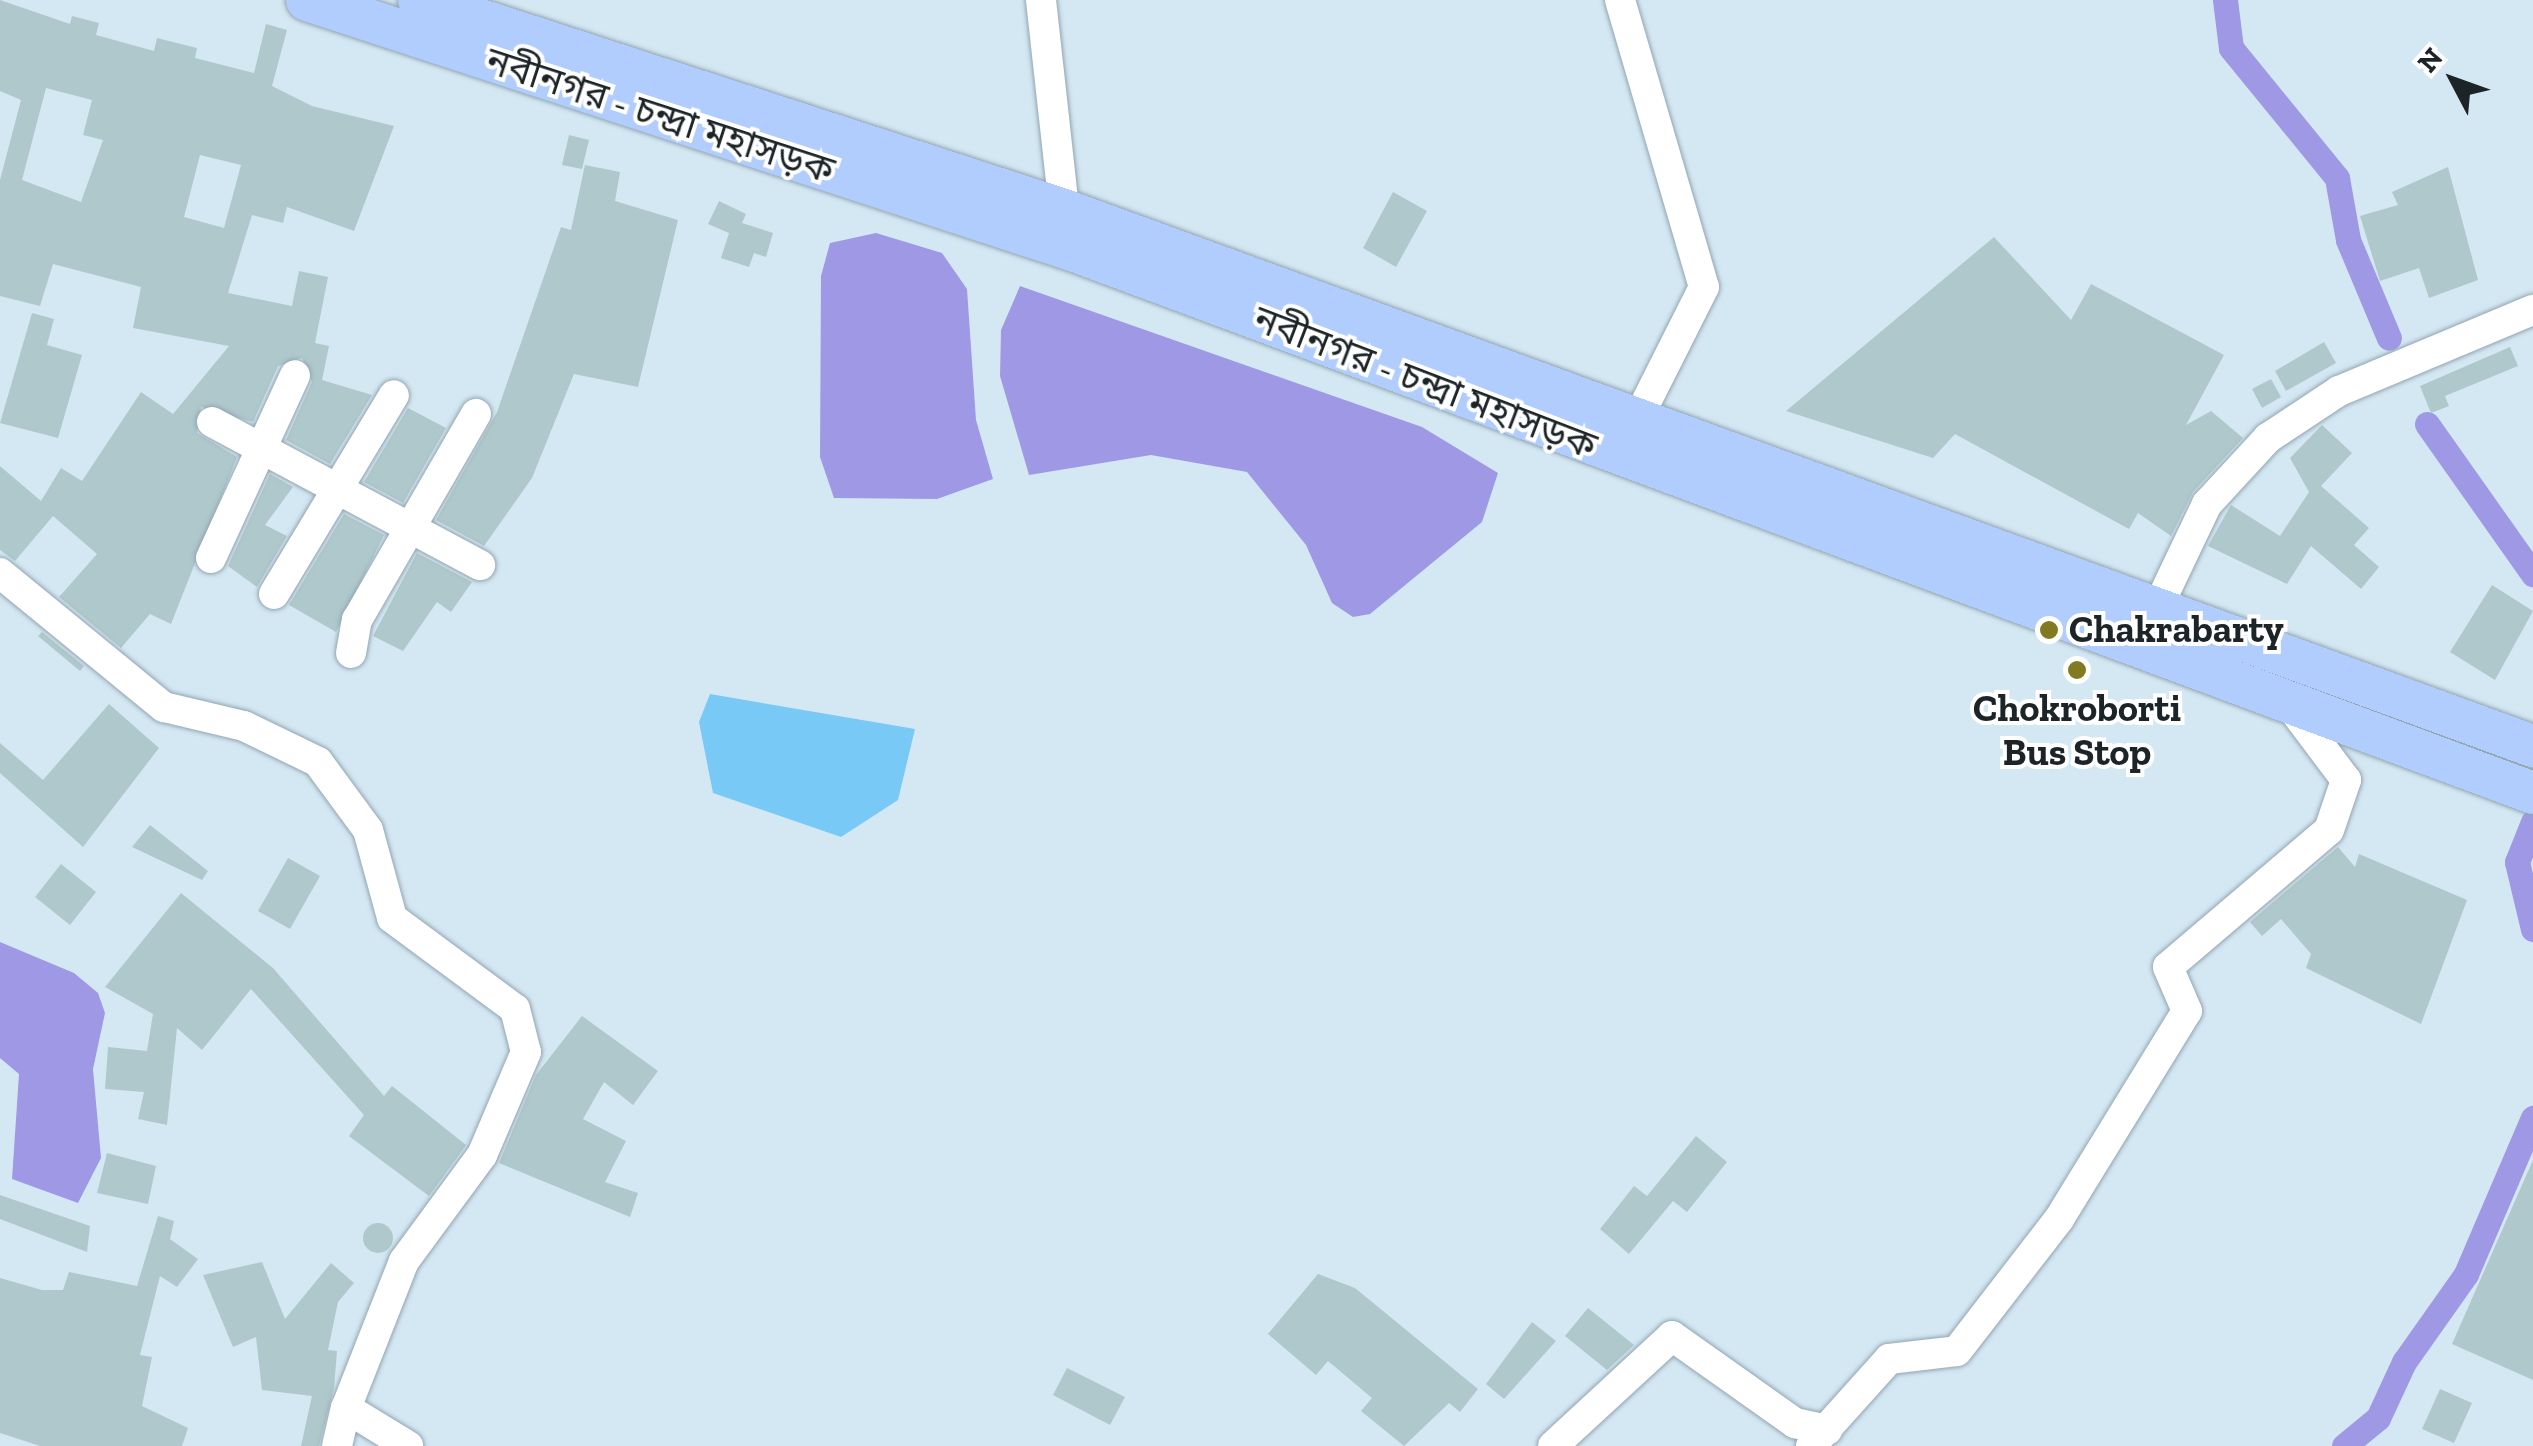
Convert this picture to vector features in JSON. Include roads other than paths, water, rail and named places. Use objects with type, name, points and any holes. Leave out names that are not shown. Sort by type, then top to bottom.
[{"type":"highway","name":"নবীনগর - চন্দ্রা মহাসড়ক","points":[[307,0],[1075,252],[2527,744]]},
{"type":"highway","name":"নবীনগর - চন্দ্রা মহাসড়ক","points":[[419,0],[1064,210],[1637,420],[1762,487],[2518,787]]},
{"type":"street","points":[[1041,0],[1064,210]]},
{"type":"street","points":[[1620,0],[1704,287],[1637,420]]},
{"type":"street","points":[[2154,615],[2207,504],[2268,438],[2338,390],[2533,310]]},
{"type":"street","points":[[211,558],[295,376]]},
{"type":"street","points":[[274,594],[342,491],[394,395]]},
{"type":"street","points":[[352,652],[357,620],[476,414]]},
{"type":"street","points":[[212,422],[480,565]]},
{"type":"street","points":[[0,573],[164,707],[244,726],[318,762],[368,830],[392,918],[515,1008],[526,1052],[482,1154],[404,1261],[346,1408],[337,1446]]},
{"type":"street","points":[[1552,1446],[1672,1336],[1819,1438],[1889,1359],[1958,1351],[2059,1219],[2187,1011],[2168,967],[2329,830],[2346,780],[2277,690]]},
{"type":"street","points":[[346,1408],[408,1446]]},
{"type":"waterway","points":[[2225,0],[2231,48],[2337,178],[2348,240],[2389,338]]},
{"type":"waterway","points":[[2427,424],[2533,574]]},
{"type":"waterway","points":[[2533,822],[2517,862],[2533,929]]},
{"type":"waterway","points":[[2344,1446],[2378,1418],[2404,1362],[2466,1274],[2533,1118]]},
{"type":"place","name":"Chakrabarty","points":[[2049,630]]},
{"type":"place","name":"Chokroborti Bus Stop","points":[[2077,670]]}]
